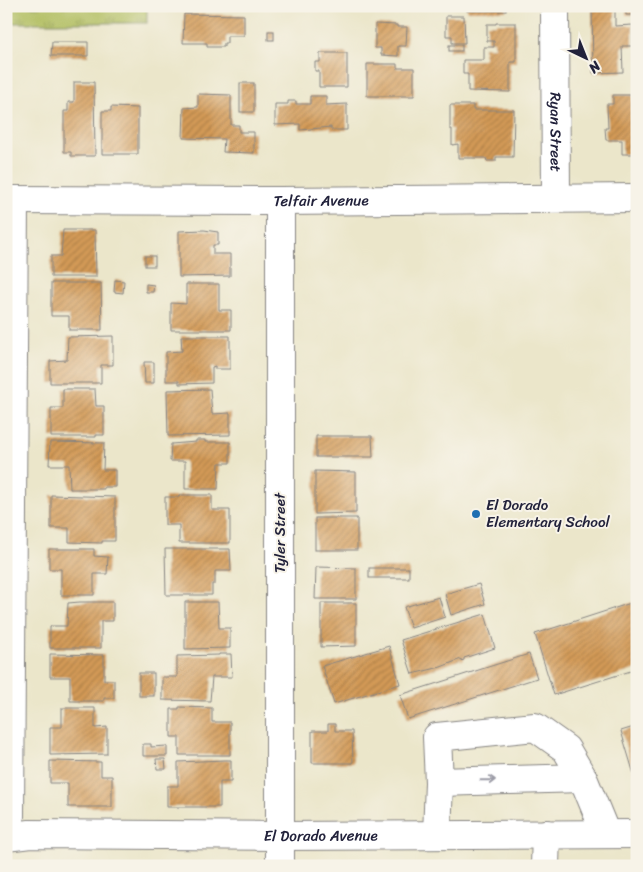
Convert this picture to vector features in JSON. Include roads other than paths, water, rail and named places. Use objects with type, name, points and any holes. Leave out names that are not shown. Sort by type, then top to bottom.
[{"type":"street","name":"Ryan Street","points":[[555,6],[556,198]]},
{"type":"street","name":"Telfair Avenue","points":[[10,200],[280,201],[637,198]]},
{"type":"street","points":[[6,836],[10,816],[10,200]]},
{"type":"street","name":"Tyler Street","points":[[280,201],[280,866]]},
{"type":"street","points":[[437,835],[440,782],[437,737],[535,727],[566,749],[583,778],[606,834]]},
{"type":"street","points":[[440,782],[583,778]]},
{"type":"street","name":"El Dorado Avenue","points":[[6,836],[30,834],[280,836],[637,834]]},
{"type":"street","points":[[546,834],[546,866]]},
{"type":"place","name":"El Dorado Elementary School","points":[[476,514]]}]
